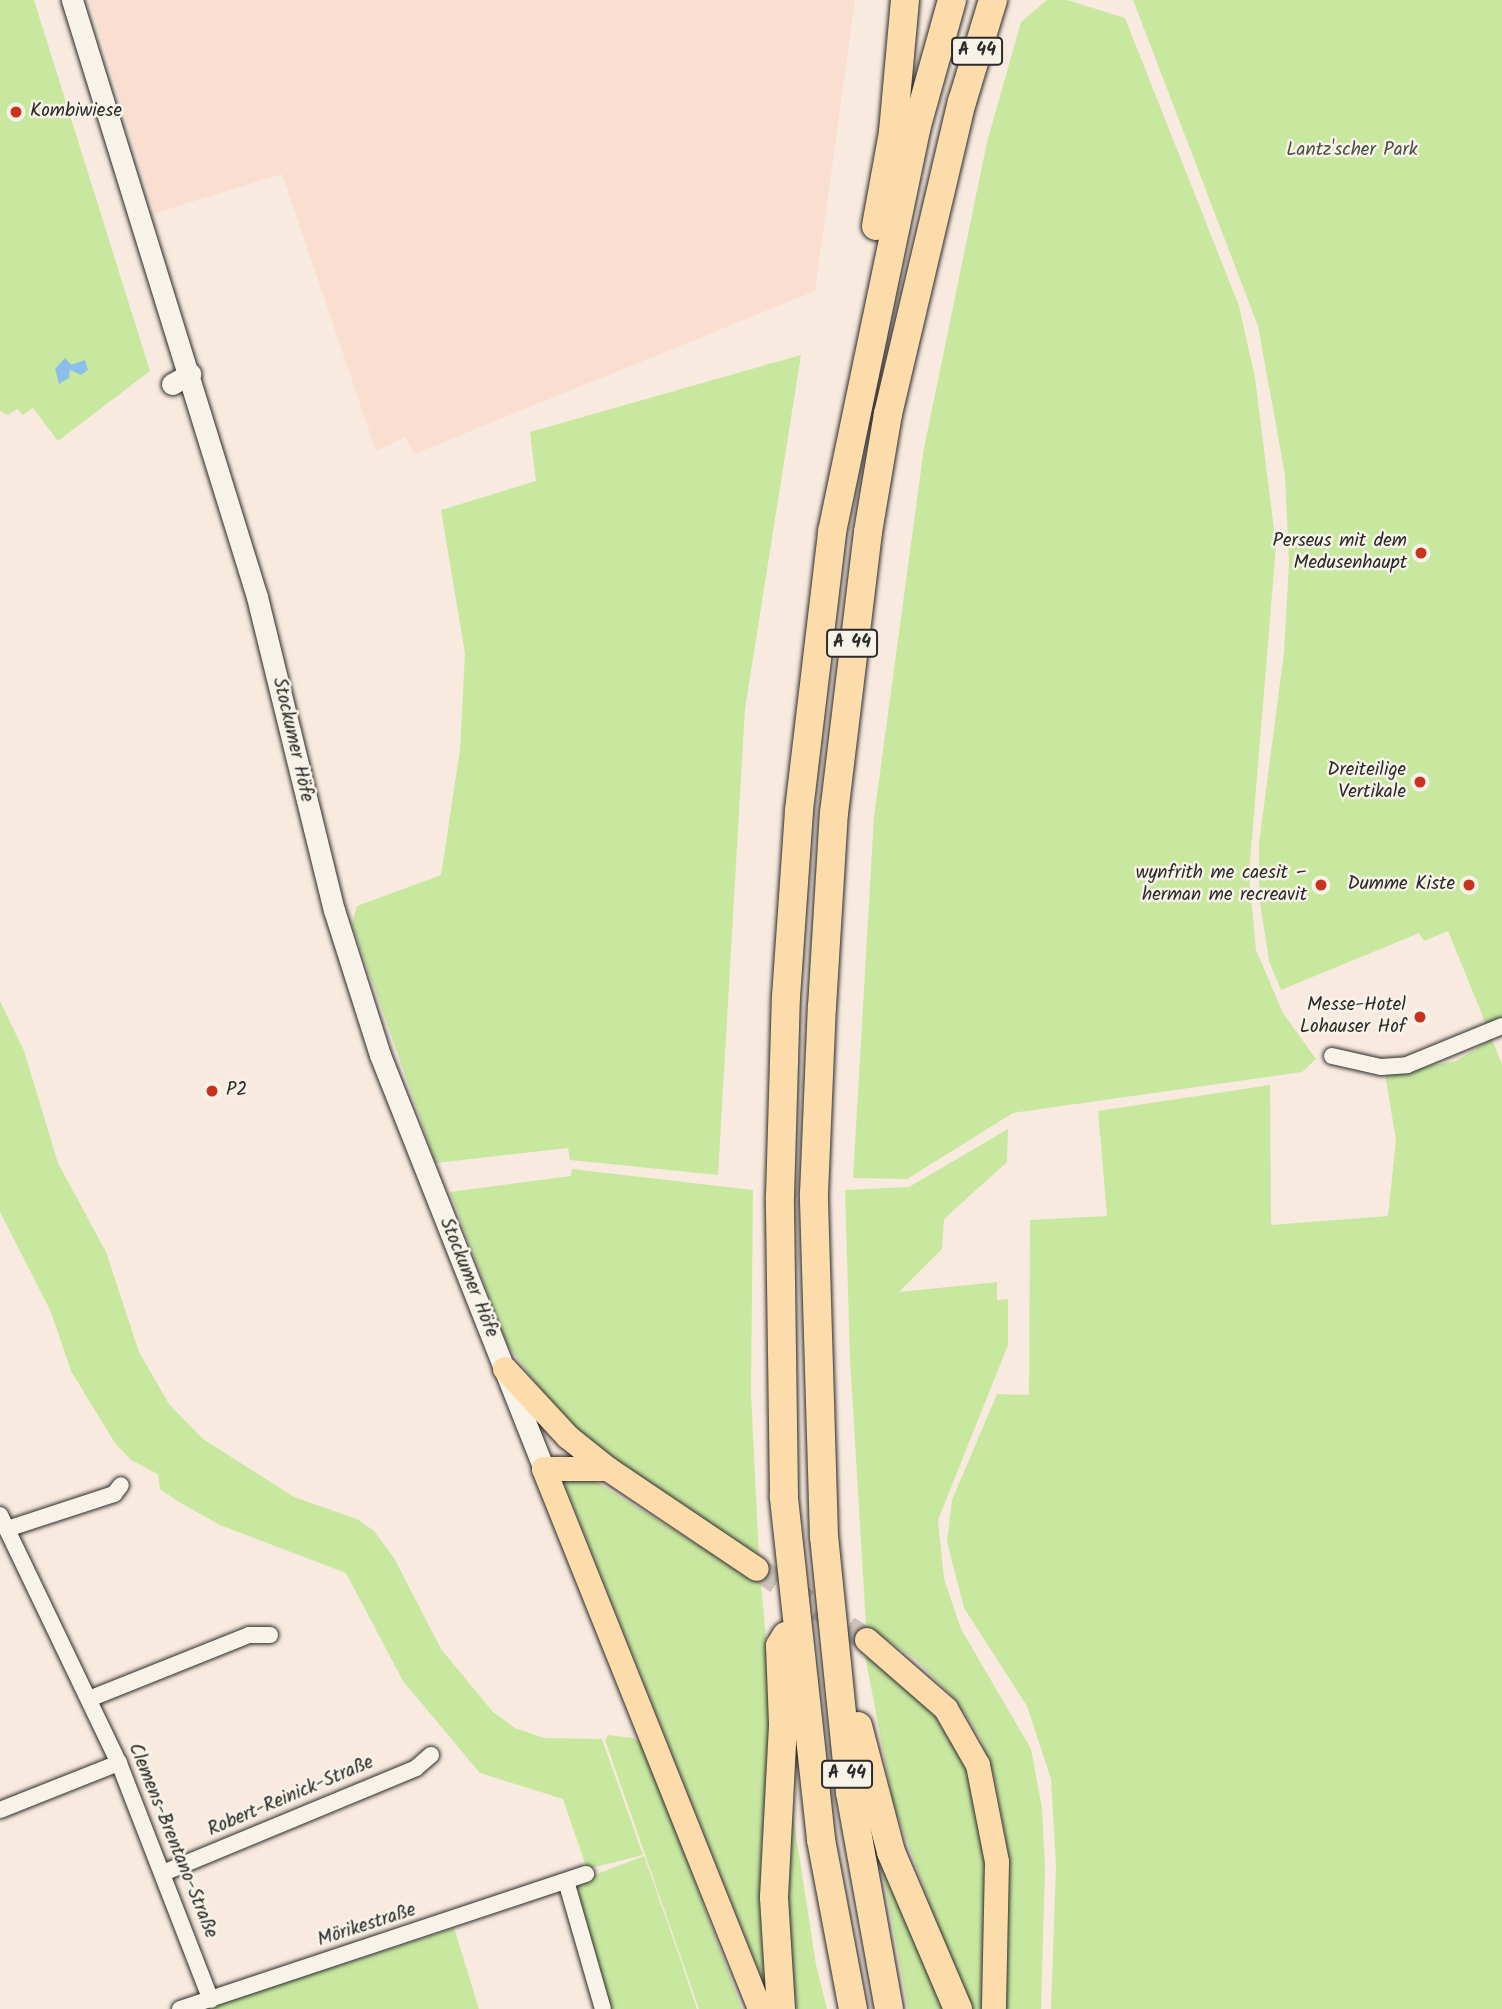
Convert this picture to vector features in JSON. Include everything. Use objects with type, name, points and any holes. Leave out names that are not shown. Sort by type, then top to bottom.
[{"type":"highway","points":[[854,405],[856,335],[893,132],[905,0]]},
{"type":"highway","name":"A 44","points":[[853,2009],[821,1839],[784,1496],[781,1378],[786,998],[814,667],[854,405],[916,129],[952,0]]},
{"type":"highway","name":"A 44","points":[[889,2009],[850,1791],[824,1537],[814,1194],[834,813],[848,669],[888,414],[962,102],[993,0]]},
{"type":"highway","points":[[824,1537],[839,1588],[855,1716],[873,1793],[958,2009]]},
{"type":"highway","points":[[781,2009],[774,1897],[783,1724],[780,1646],[796,1622]]},
{"type":"main road","points":[[505,1369],[568,1437],[608,1469],[757,1569]]},
{"type":"main road","points":[[608,1469],[544,1469],[760,2009]]},
{"type":"main road","points":[[867,1640],[946,1709],[978,1765],[997,1862],[994,2009]]},
{"type":"street","name":"Stockumer Höfe","points":[[72,0],[181,379],[257,597],[325,875],[363,1002],[544,1469]]},
{"type":"street","points":[[1332,1056],[1381,1067],[1407,1065],[1502,1026]]},
{"type":"street","name":"Clemens-Brentano-Straße","points":[[121,1485],[114,1494],[3,1522],[119,1763],[211,2000]]},
{"type":"street","points":[[89,1699],[249,1635],[270,1635]]},
{"type":"street","name":"Robert-Reinick-Straße","points":[[163,1873],[416,1769],[431,1755]]},
{"type":"street","points":[[0,1810],[119,1763]]},
{"type":"street","name":"Mörikestraße","points":[[180,2009],[586,1874]]},
{"type":"street","points":[[566,1881],[603,2009]]},
{"type":"shaded area","points":[[90,0],[855,0],[815,291],[414,454],[405,437],[376,451],[282,174],[155,213]]},
{"type":"green space","points":[[0,0],[34,0],[150,371],[58,441],[33,408],[23,415],[17,409],[8,415],[0,411]]},
{"type":"green space","points":[[1047,0],[1067,0],[1125,18],[1239,306],[1255,378],[1276,545],[1249,875],[1256,950],[1283,1013],[1316,1059],[1302,1072],[1013,1113],[907,1179],[853,1178],[874,817],[924,448],[987,142],[1021,22]]},
{"type":"green space","name":"Lantz'scher Park","points":[[1133,0],[1502,0],[1502,1020],[1488,1029],[1448,931],[1424,941],[1419,933],[1281,990],[1269,961],[1259,896],[1259,844],[1284,652],[1289,562],[1285,475],[1258,326]]},
{"type":"green space","points":[[801,355],[745,709],[718,1175],[570,1160],[568,1148],[436,1163],[352,924],[357,906],[441,875],[460,750],[465,653],[441,510],[536,481],[530,432]]},
{"type":"green space","points":[[0,1001],[24,1051],[58,1163],[106,1252],[139,1352],[169,1404],[203,1439],[294,1497],[357,1519],[374,1531],[394,1558],[441,1649],[493,1712],[515,1728],[544,1738],[602,1739],[643,1855],[587,1869],[563,1799],[480,1773],[403,1681],[346,1573],[220,1525],[179,1502],[160,1489],[158,1474],[131,1460],[115,1443],[71,1371],[51,1312],[0,1212]]},
{"type":"green space","points":[[1492,1039],[1502,1065],[1502,2009],[1051,2009],[1056,1865],[1051,1779],[1027,1706],[964,1608],[947,1542],[952,1500],[997,1394],[1029,1395],[1030,1220],[1107,1216],[1098,1111],[1270,1085],[1271,1225],[1388,1216],[1396,1140],[1385,1074],[1456,1061]]},
{"type":"green space","points":[[1008,1129],[1007,1162],[944,1219],[942,1249],[899,1292],[997,1282],[997,1300],[1008,1299],[1008,1345],[938,1520],[944,1579],[961,1629],[1031,1749],[1042,1808],[1045,1868],[1041,2009],[1005,2009],[1009,1860],[995,1779],[980,1737],[954,1698],[916,1660],[866,1625],[850,1359],[845,1190],[909,1187]]},
{"type":"green space","points":[[572,1169],[753,1190],[751,1393],[759,1557],[574,1434],[508,1346],[450,1192],[571,1176]]},
{"type":"green space","points":[[561,1475],[590,1478],[761,1584],[773,1713],[761,1932],[767,1991]]},
{"type":"green space","points":[[865,1655],[925,1699],[972,1774],[985,1826],[985,2009],[968,2009],[893,1803]]},
{"type":"green space","points":[[608,1735],[633,1738],[644,1745],[742,2009],[699,2009],[605,1740]]},
{"type":"green space","points":[[790,1796],[816,1965],[827,2009],[797,2009],[790,1976],[783,1885]]},
{"type":"green space","points":[[870,1803],[947,2009],[908,2009]]},
{"type":"green space","points":[[644,1856],[697,2009],[606,2009],[571,1884]]},
{"type":"green space","points":[[454,1928],[479,2009],[194,2009],[328,1969]]},
{"type":"water","points":[[65,358],[71,365],[85,360],[88,370],[81,375],[70,370],[69,378],[59,384],[55,369]]},
{"type":"tunnel","points":[[757,1569],[867,1640]]},
{"type":"place","name":"Kombiwiese","points":[[16,112]]},
{"type":"place","name":"Perseus mit dem Medusenhaupt","points":[[1421,553]]},
{"type":"place","name":"Dreiteilige Vertikale","points":[[1420,782]]},
{"type":"place","name":"wynfrith me caesit – herman me recreavit","points":[[1321,885]]},
{"type":"place","name":"Dumme Kiste","points":[[1469,885]]},
{"type":"place","name":"Messe-Hotel Lohauser Hof","points":[[1420,1017]]},
{"type":"place","name":"P2","points":[[212,1091]]}]
